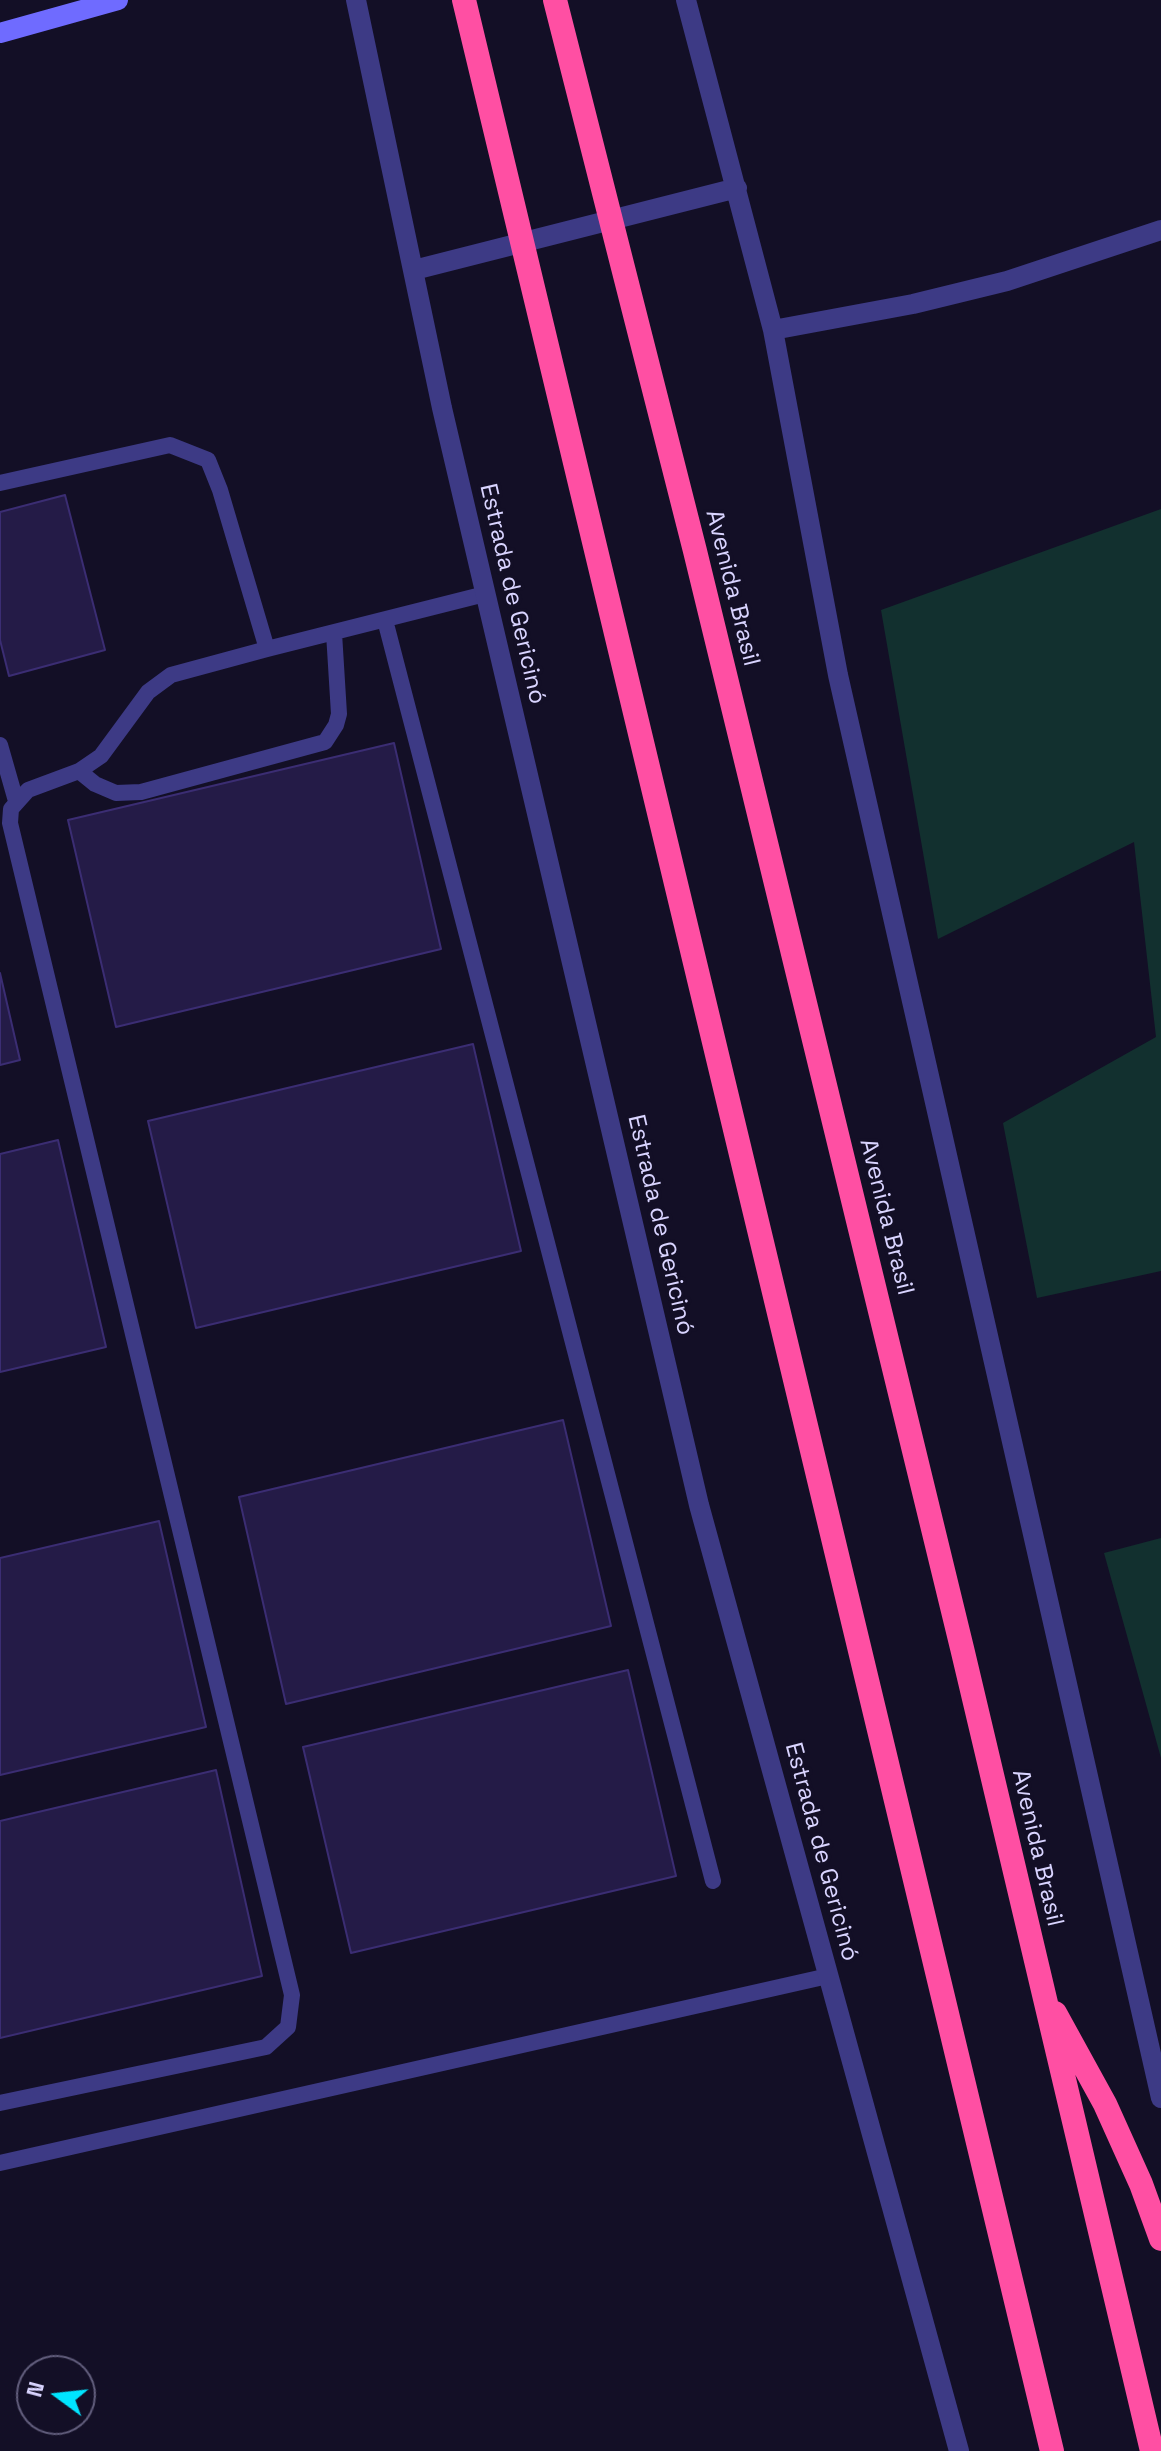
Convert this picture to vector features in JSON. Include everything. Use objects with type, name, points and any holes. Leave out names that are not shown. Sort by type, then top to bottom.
[{"type":"highway","points":[[464,0],[1052,2451]]},
{"type":"highway","name":"Avenida Brasil","points":[[555,0],[706,597],[962,1648],[1152,2451]]},
{"type":"highway","points":[[1042,1990],[1105,2104],[1141,2184],[1161,2239]]},
{"type":"street","points":[[0,33],[118,0]]},
{"type":"street","name":"Estrada de Gericinó","points":[[356,0],[442,408],[699,1505],[959,2451]]},
{"type":"street","points":[[686,0],[773,330],[838,675],[1161,2098]]},
{"type":"street","points":[[414,270],[737,188]]},
{"type":"street","points":[[773,330],[913,304],[1007,281],[1161,230]]},
{"type":"lane","points":[[0,483],[170,445],[208,460],[220,490],[267,649]]},
{"type":"lane","points":[[0,2103],[266,2047],[288,2027],[292,1995],[10,823],[11,809],[28,790],[79,771],[101,756],[148,692],[171,675],[485,594]]},
{"type":"lane","points":[[385,620],[713,1881]]},
{"type":"lane","points":[[79,771],[95,784],[116,793],[141,792],[325,742],[339,714],[334,633]]},
{"type":"lane","points":[[0,745],[16,801]]},
{"type":"lane","points":[[0,2163],[828,1976]]},
{"type":"green space","points":[[1161,509],[1161,1271],[1037,1298],[1003,1123],[1156,1037],[1134,842],[938,939],[881,610]]},
{"type":"green space","points":[[1161,1538],[1161,1758],[1104,1553]]},
{"type":"building","points":[[65,495],[105,650],[9,676],[0,640],[0,512]]},
{"type":"building","points":[[394,743],[441,949],[116,1027],[68,820]]},
{"type":"building","points":[[0,973],[20,1060],[0,1065]]},
{"type":"building","points":[[473,1044],[521,1251],[196,1328],[148,1121]]},
{"type":"building","points":[[58,1140],[106,1347],[0,1372],[0,1154]]},
{"type":"building","points":[[563,1420],[611,1626],[286,1704],[239,1497]]},
{"type":"building","points":[[159,1521],[206,1727],[0,1775],[0,1558]]},
{"type":"building","points":[[628,1670],[676,1876],[351,1953],[303,1747]]},
{"type":"building","points":[[216,1770],[262,1976],[0,2038],[0,1821]]}]
